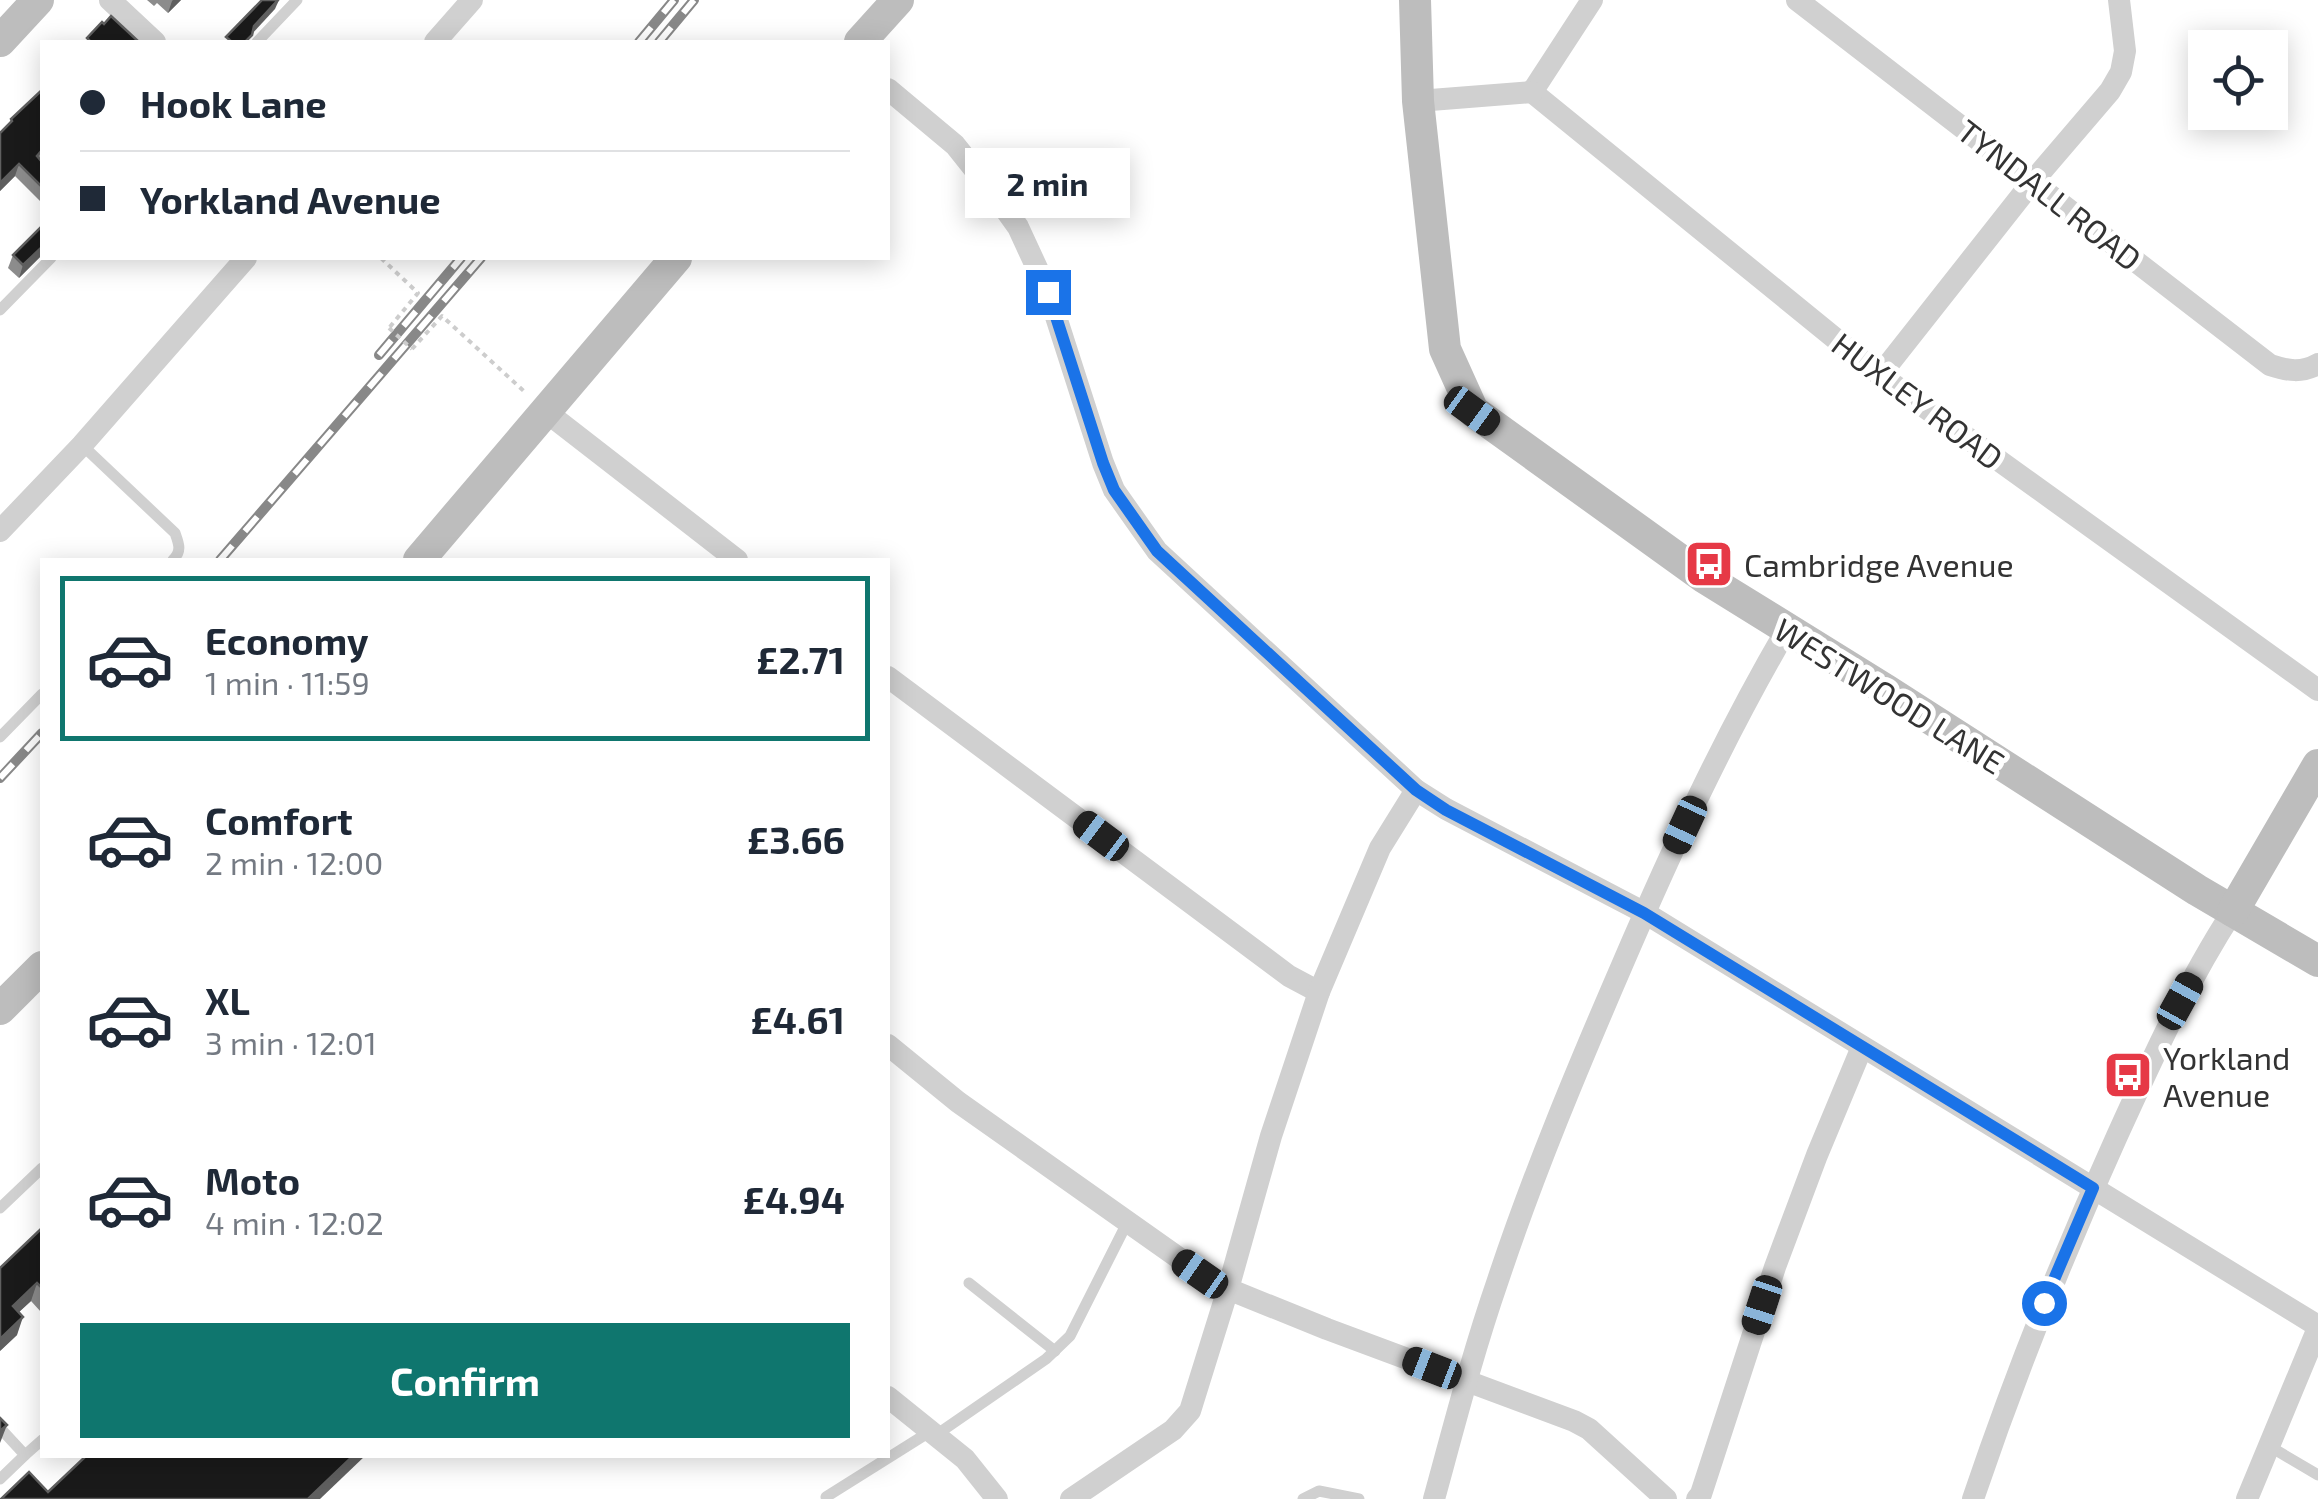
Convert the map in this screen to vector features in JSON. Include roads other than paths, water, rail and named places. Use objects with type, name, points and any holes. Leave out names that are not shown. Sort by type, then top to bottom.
[{"type":"street","points":[[0,41],[38,0]]},
{"type":"street","points":[[110,0],[153,40]]},
{"type":"street","points":[[437,40],[472,0]]},
{"type":"street","points":[[862,40],[898,0]]},
{"type":"street","name":"WESTWOOD LANE","points":[[1414,0],[1418,100],[1445,350],[1472,411],[1660,546],[1787,630],[2232,911],[2318,961]]},
{"type":"street","points":[[1418,100],[1532,92],[1592,0]]},
{"type":"street","name":"TYNDALL ROAD","points":[[1798,0],[2270,365],[2288,371],[2313,367]]},
{"type":"street","points":[[1880,375],[2033,181],[2110,91],[2121,72],[2125,51],[2119,0]]},
{"type":"street","points":[[890,91],[955,146],[1018,227],[1048,292],[1114,490],[1157,551],[1416,790],[1446,810],[1644,913],[2318,1327],[2247,1499]]},
{"type":"street","name":"HUXLEY ROAD","points":[[1532,92],[1880,375],[2318,690]]},
{"type":"street","points":[[0,532],[244,260]]},
{"type":"street","points":[[421,558],[674,260]]},
{"type":"street","points":[[545,411],[733,558]]},
{"type":"street","points":[[1434,1499],[1522,1209],[1572,1080],[1712,767],[1787,630]]},
{"type":"street","points":[[890,678],[1288,976],[1319,992]]},
{"type":"street","points":[[1974,1499],[2021,1362],[2165,1029],[2318,766]]},
{"type":"street","points":[[1070,1499],[1182,1422],[1194,1399],[1271,1136],[1319,992],[1380,848],[1416,790]]},
{"type":"street","points":[[0,1010],[40,969]]},
{"type":"street","points":[[1697,1499],[1775,1267],[1862,1046]]},
{"type":"street","points":[[890,1047],[958,1102],[1200,1274],[1574,1421],[1589,1429],[1666,1499]]},
{"type":"street","points":[[890,1400],[966,1458],[997,1499]]},
{"type":"lane","points":[[259,40],[297,0]]},
{"type":"lane","points":[[0,310],[49,260]]},
{"type":"lane","points":[[82,445],[176,533],[180,545],[175,558]]},
{"type":"lane","points":[[0,737],[40,696]]},
{"type":"lane","points":[[0,1208],[40,1170]]},
{"type":"lane","points":[[826,1497],[933,1433],[1055,1350],[1070,1336],[1127,1223]]},
{"type":"lane","points":[[969,1283],[1055,1350]]},
{"type":"lane","points":[[0,1428],[25,1455]]},
{"type":"lane","points":[[0,1479],[40,1442]]},
{"type":"lane","points":[[2269,1446],[2318,1475]]},
{"type":"lane","points":[[1302,1499],[1319,1491],[1359,1499]]},
{"type":"railway","points":[[641,40],[674,0]]},
{"type":"railway","points":[[661,40],[694,0]]},
{"type":"railway","points":[[379,355],[459,260]]},
{"type":"railway","points":[[222,558],[479,260]]},
{"type":"railway","points":[[0,778],[40,735]]},
{"type":"place","name":"Cambridge Avenue","points":[[1709,564]]},
{"type":"place","name":"Yorkland Avenue","points":[[2128,1075]]}]
